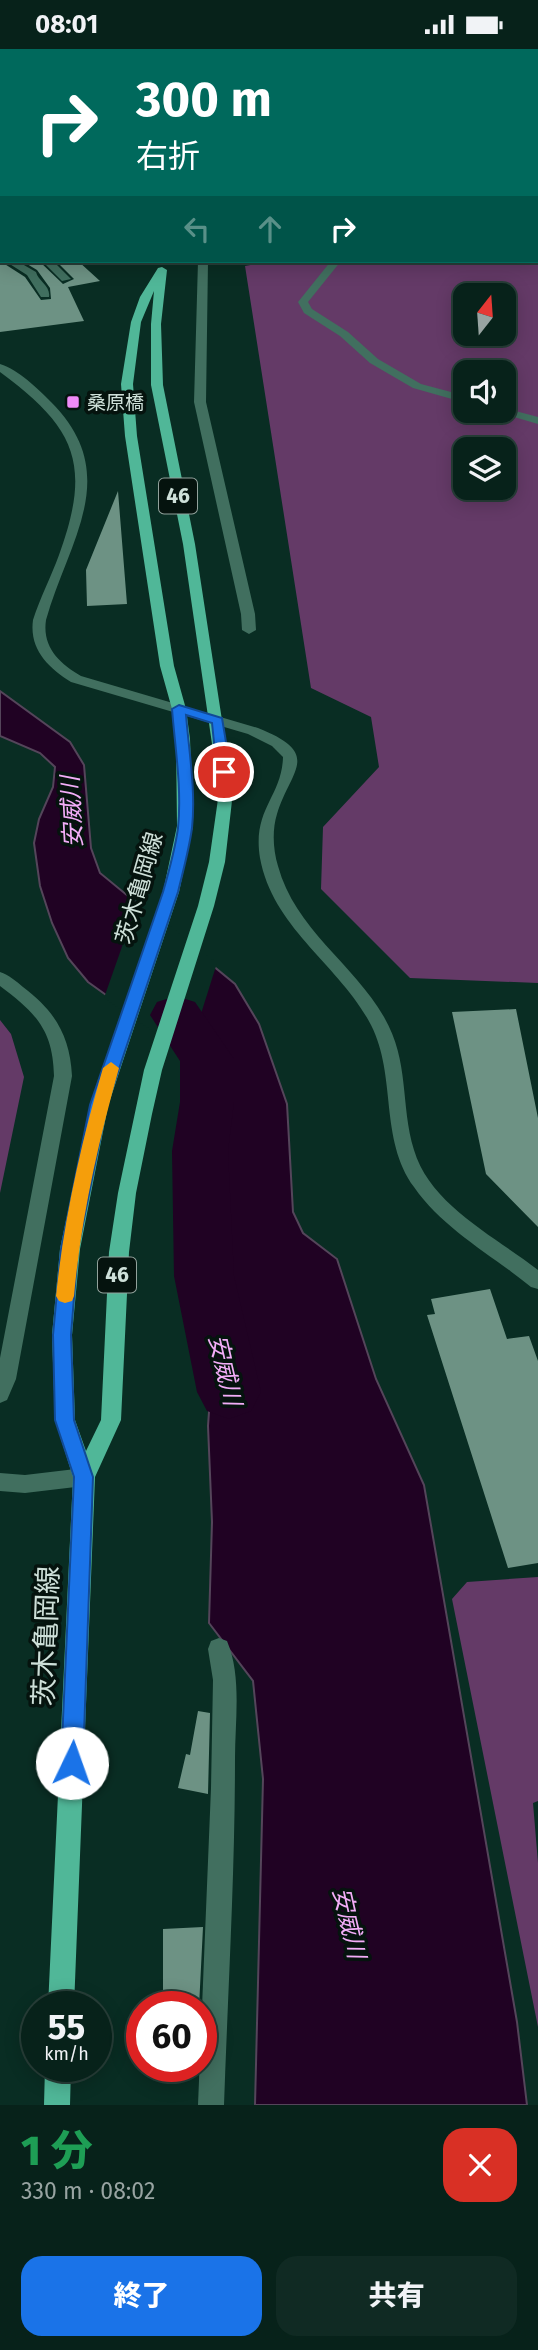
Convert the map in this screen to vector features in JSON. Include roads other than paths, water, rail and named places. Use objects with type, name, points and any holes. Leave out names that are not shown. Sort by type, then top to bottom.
[{"type":"main road","name":"茨木亀岡線","points":[[62,1991],[83,1477],[65,1420],[62,1335],[69,1249],[99,1105],[171,892],[185,826],[184,759],[179,709],[166,666],[131,436],[127,384],[136,322],[145,297],[163,265]]},
{"type":"main road","name":"茨木亀岡線","points":[[83,1477],[111,1420],[119,1252],[127,1193],[153,1070],[206,906],[217,862],[226,792],[218,720],[208,676],[189,544],[163,429],[157,385],[156,324],[163,265]]},
{"type":"main road","points":[[57,2105],[58,2082]]},
{"type":"street","points":[[13,263],[32,274],[31,277],[42,287],[45,295]]},
{"type":"street","points":[[49,263],[66,279]]},
{"type":"street","points":[[203,263],[200,402],[248,614],[249,629]]},
{"type":"street","points":[[334,263],[303,302],[308,311],[344,334],[374,361],[417,386],[453,396]]},
{"type":"street","points":[[0,367],[26,385],[59,415],[70,430],[82,460],[84,481],[79,519],[38,627],[39,639],[45,652],[62,670],[89,684],[269,737],[290,756],[289,780],[274,804],[267,828],[267,852],[281,900],[369,1008],[388,1043],[403,1134],[419,1181],[458,1220],[538,1281]]},
{"type":"street","points":[[516,415],[538,421]]},
{"type":"street","points":[[0,978],[47,1018],[62,1048],[63,1060],[63,1076],[6,1379],[0,1394]]},
{"type":"street","points":[[0,1482],[25,1484],[83,1477]]},
{"type":"street","points":[[211,2105],[225,1680],[219,1649]]},
{"type":"water","points":[[0,691],[70,742],[84,765],[91,848],[100,873],[235,984],[259,1024],[287,1104],[293,1212],[303,1233],[337,1259],[376,1379],[424,1485],[517,2022],[527,2105],[255,2105],[263,1779],[253,1681],[209,1623],[212,1522],[208,1426],[214,1342],[211,1198],[214,1117],[208,1082],[189,1049],[88,982],[68,958],[52,923],[40,886],[34,843],[39,819],[53,787],[55,767],[40,753],[0,736]]},
{"type":"waterway","name":"安威川","points":[[176,1015],[207,1059],[207,1102],[200,1151],[204,1276],[229,1392]]},
{"type":"place","name":"桑原橋","points":[[73,402]]}]
